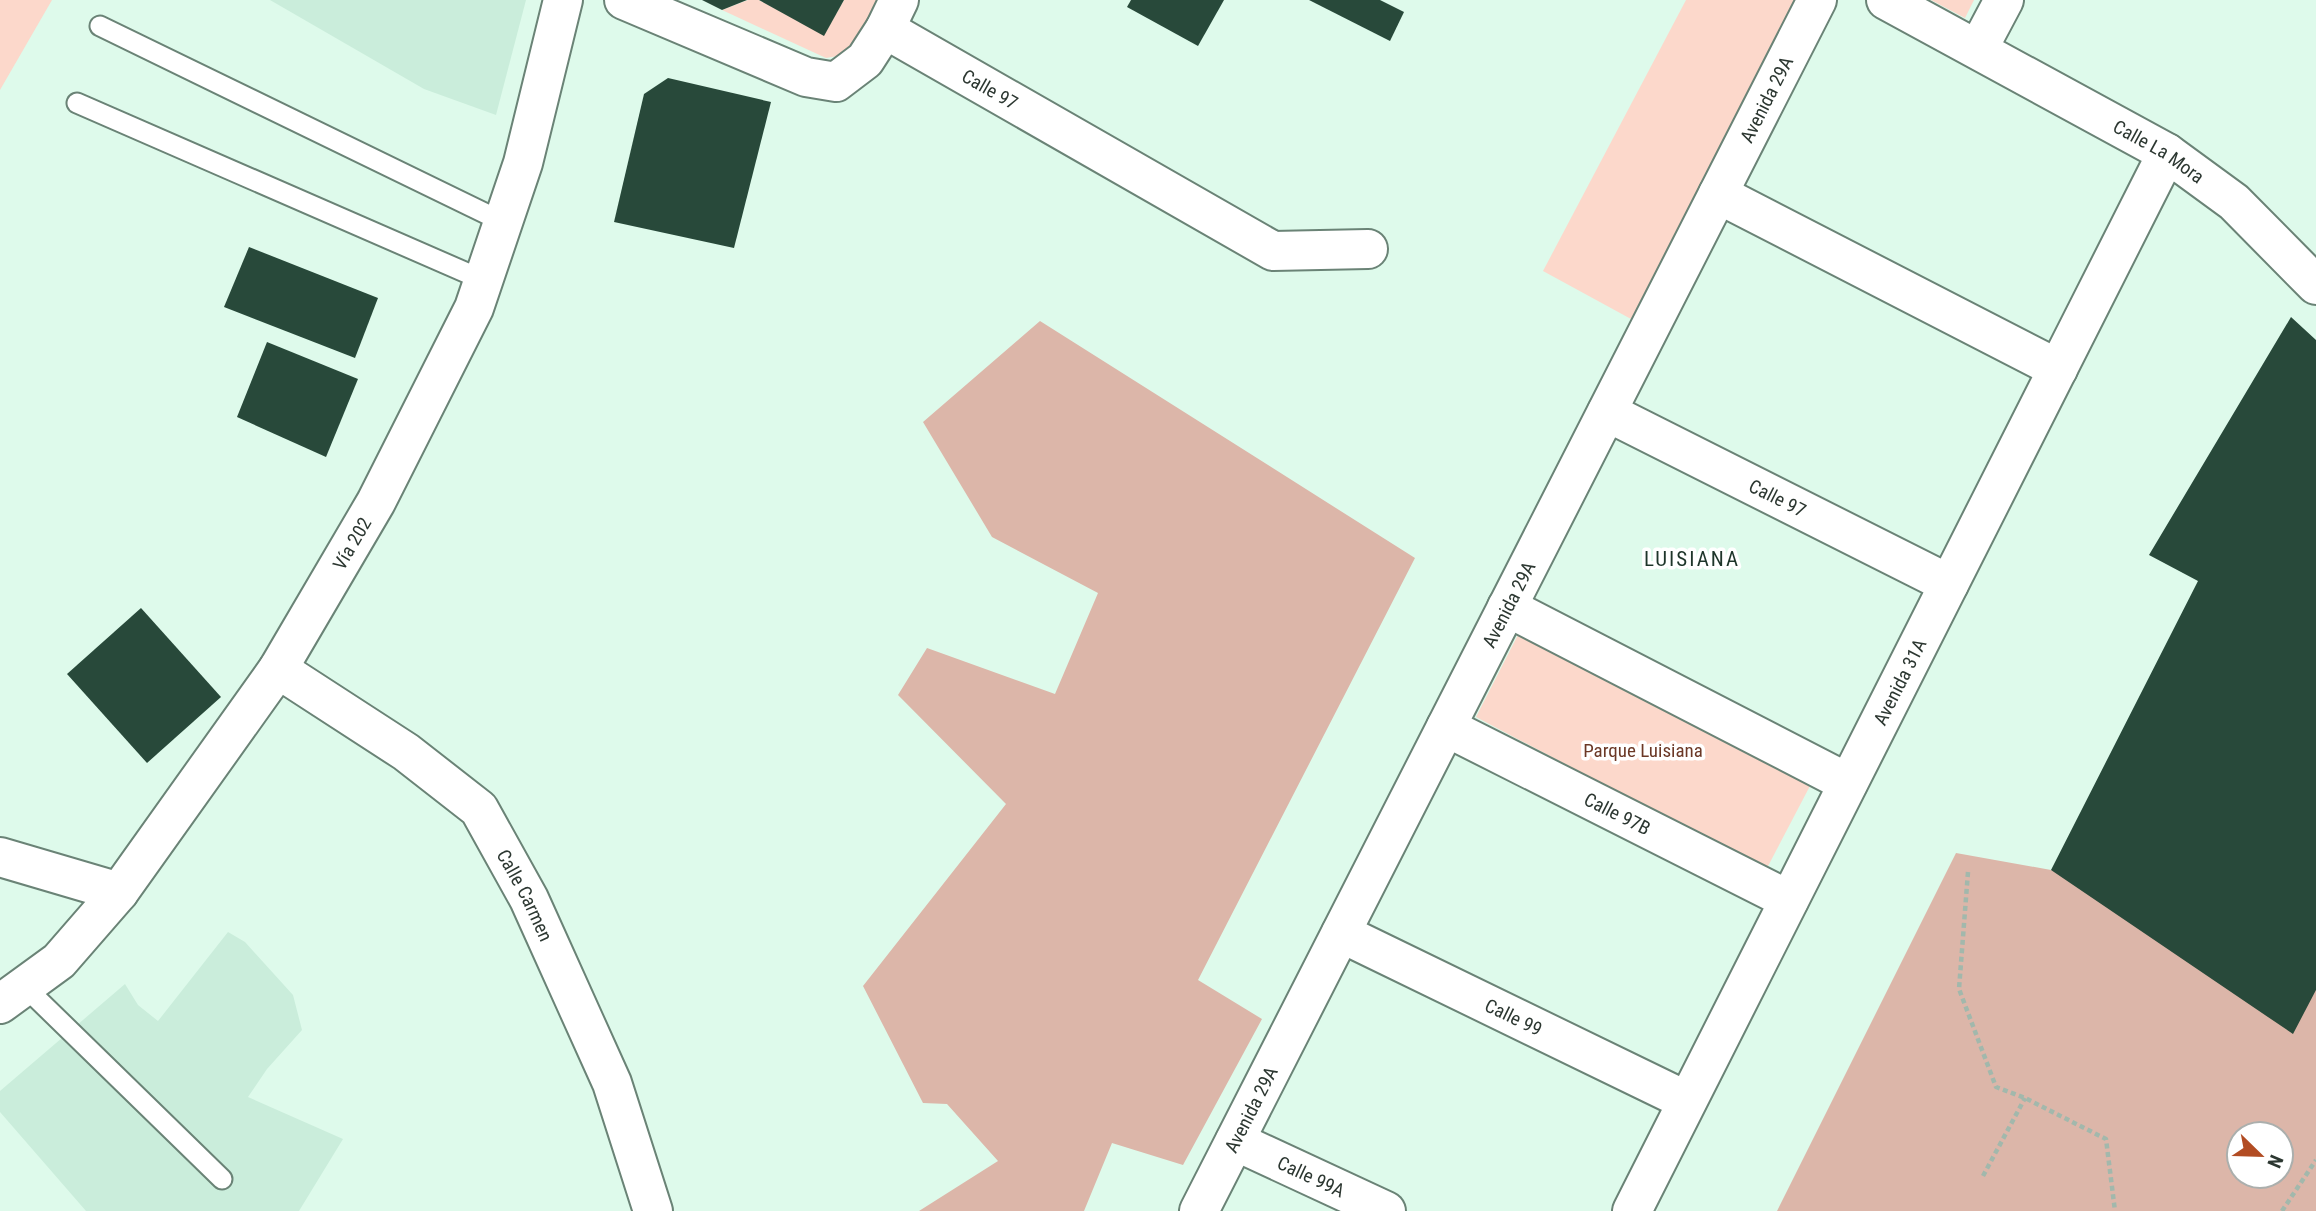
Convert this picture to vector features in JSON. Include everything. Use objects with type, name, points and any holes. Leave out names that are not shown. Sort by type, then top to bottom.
[{"type":"street","name":"Vía 202","points":[[12,995],[59,961],[119,892],[278,669],[376,502],[474,308],[523,163],[562,0]]},
{"type":"street","name":"Calle 97","points":[[624,0],[806,77],[836,82],[866,60],[892,14],[1273,251],[1368,249]]},
{"type":"street","name":"Avenida 29A","points":[[1199,1211],[1817,0]]},
{"type":"street","name":"Calle La Mora","points":[[1886,0],[2167,153],[2234,202],[2316,285]]},
{"type":"street","points":[[1978,48],[2004,0]]},
{"type":"street","name":"Avenida 31A","points":[[1632,1211],[2167,153]]},
{"type":"street","points":[[1718,194],[2058,369]]},
{"type":"street","name":"Calle 97","points":[[1607,412],[1949,584]]},
{"type":"street","points":[[1507,607],[1848,783]]},
{"type":"street","name":"Calle Carmen","points":[[278,669],[406,752],[478,808],[529,899],[612,1083],[653,1211]]},
{"type":"street","name":"Calle 97B","points":[[1446,727],[1789,900]]},
{"type":"street","points":[[0,857],[119,892]]},
{"type":"street","name":"Calle 99","points":[[1341,933],[1688,1101]]},
{"type":"street","name":"Calle 99A","points":[[1235,1141],[1386,1211]]},
{"type":"lane","points":[[100,26],[503,222]]},
{"type":"lane","points":[[77,103],[484,280]]},
{"type":"lane","points":[[12,995],[84,1047],[222,1179]]},
{"type":"path","points":[[1968,872],[1959,989],[1996,1087],[2025,1098],[2106,1139],[2115,1211]]},
{"type":"path","points":[[1983,1176],[2025,1098]]},
{"type":"path","points":[[2282,1211],[2316,1160]]},
{"type":"shaded area","points":[[270,0],[526,0],[496,115],[424,89]]},
{"type":"shaded area","points":[[1040,321],[1415,558],[1198,980],[1262,1019],[1183,1165],[1112,1143],[1084,1211],[919,1211],[998,1161],[947,1104],[923,1103],[863,986],[1006,804],[898,695],[927,648],[1055,694],[1098,593],[992,537],[923,422]]},
{"type":"shaded area","points":[[1956,853],[2051,870],[2316,990],[2316,1211],[1777,1211]]},
{"type":"shaded area","points":[[228,932],[245,942],[293,995],[302,1030],[267,1069],[248,1097],[343,1139],[299,1211],[86,1211],[0,1112],[0,1091],[125,984],[138,1005],[158,1021]]},
{"type":"green space","points":[[0,0],[52,0],[0,90]]},
{"type":"green space","points":[[748,0],[759,0],[824,35],[844,0],[880,0],[856,47],[844,55],[826,58],[722,10]]},
{"type":"green space","points":[[1686,0],[1802,0],[1631,319],[1543,271]]},
{"type":"green space","points":[[1931,0],[1974,0],[1965,18]]},
{"type":"green space","name":"Parque Luisiana","points":[[1520,631],[1811,784],[1766,870],[1476,717]]},
{"type":"building","points":[[702,0],[747,0],[722,10]]},
{"type":"building","points":[[759,0],[844,0],[824,36]]},
{"type":"building","points":[[1131,0],[1224,0],[1198,46],[1127,7]]},
{"type":"building","points":[[1309,0],[1380,0],[1404,12],[1390,41]]},
{"type":"building","points":[[668,78],[771,102],[734,248],[614,222],[644,94]]},
{"type":"building","points":[[249,247],[378,298],[355,358],[224,307]]},
{"type":"building","points":[[2291,317],[2316,340],[2316,990],[2293,1034],[2051,870],[2198,581],[2149,555]]},
{"type":"building","points":[[267,342],[358,379],[326,457],[237,417]]},
{"type":"building","points":[[141,608],[221,697],[147,763],[67,674]]},
{"type":"district","name":"LUISIANA","points":[[1692,559]]}]
